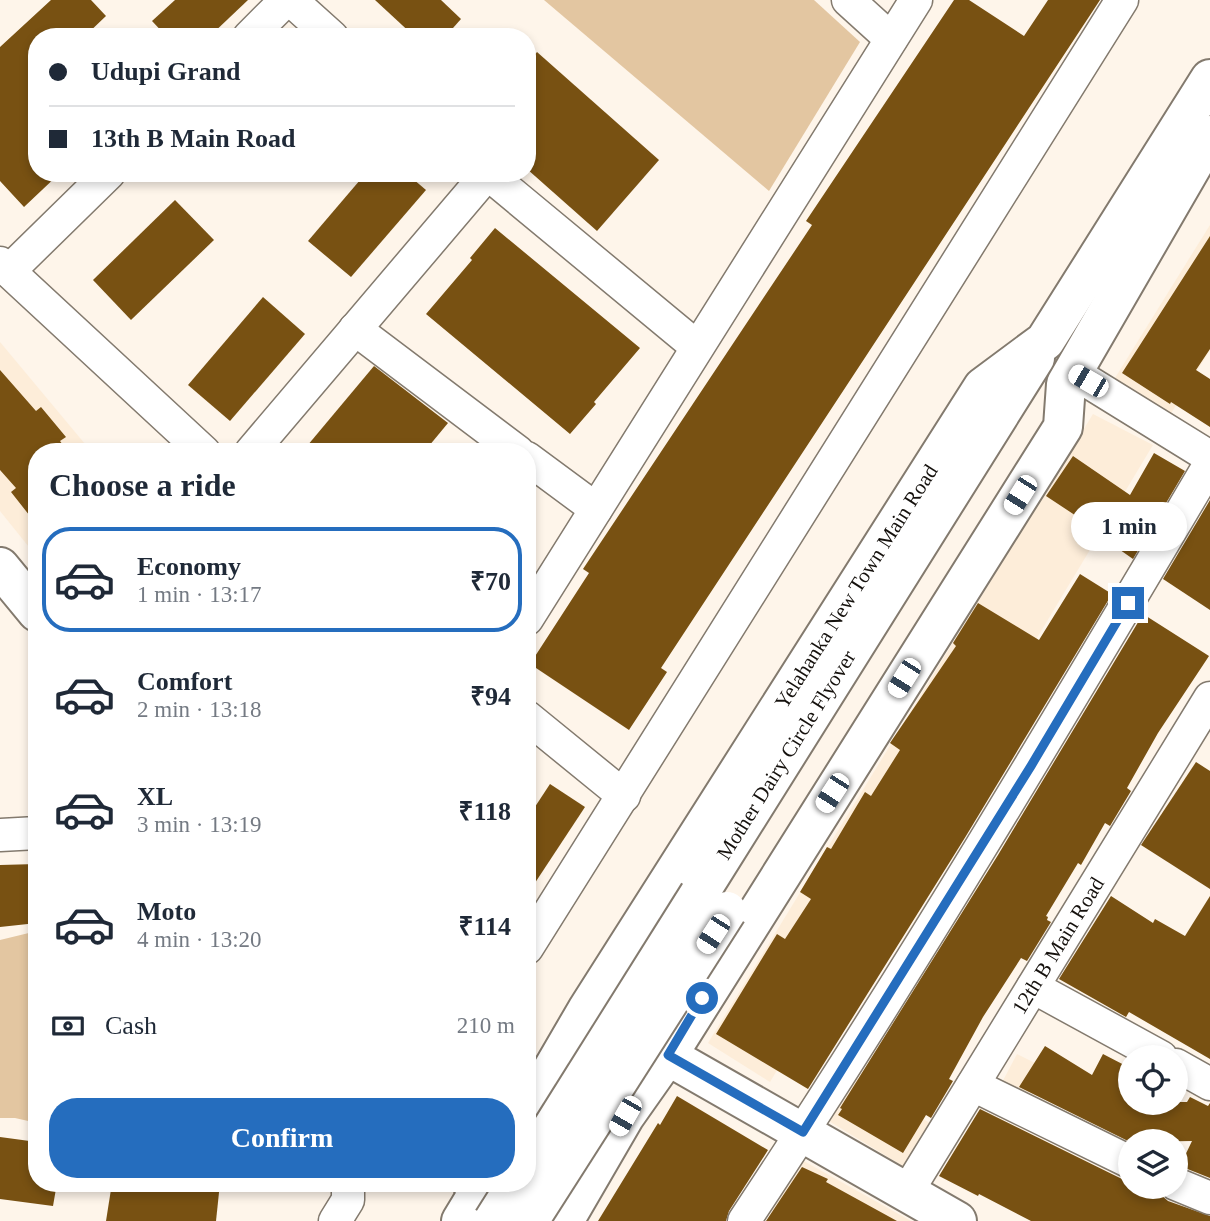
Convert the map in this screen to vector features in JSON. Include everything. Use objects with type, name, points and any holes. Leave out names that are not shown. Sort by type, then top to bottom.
[{"type":"main road","name":"Yelahanka New Town Main Road","points":[[536,1098],[587,1010],[983,387],[1045,341],[1210,79]]},
{"type":"main road","points":[[564,1221],[625,1116],[668,1055],[1063,427],[1070,378],[1210,135]]},
{"type":"main road","name":"Mother Dairy Circle Flyover","points":[[529,1221],[713,902],[1045,341]]},
{"type":"main road","name":"Mother Dairy Circle Flyover","points":[[536,1155],[713,902],[1070,378]]},
{"type":"main road","points":[[0,567],[28,601]]},
{"type":"main road","points":[[587,1010],[957,1221]]},
{"type":"main road","points":[[478,1200],[496,1192]]},
{"type":"main road","points":[[478,1200],[521,1221]]},
{"type":"street","points":[[258,28],[288,0],[321,28]]},
{"type":"street","points":[[848,0],[891,39]]},
{"type":"street","points":[[536,605],[916,0]]},
{"type":"street","points":[[536,934],[1122,0]]},
{"type":"street","points":[[99,182],[5,267],[194,443]]},
{"type":"street","points":[[259,443],[479,182]]},
{"type":"street","points":[[498,182],[698,347]]},
{"type":"street","points":[[355,329],[506,443]]},
{"type":"street","points":[[1070,378],[1210,457]]},
{"type":"street","points":[[744,1221],[803,1132],[1031,766],[1210,464]]},
{"type":"street","points":[[536,465],[596,509]]},
{"type":"street","name":"12th B Main Road","points":[[907,1192],[1210,698]]},
{"type":"street","points":[[536,724],[624,796]]},
{"type":"street","points":[[0,835],[28,833]]},
{"type":"street","points":[[1033,987],[1139,1045]]},
{"type":"street","points":[[1188,1072],[1210,1084]]},
{"type":"street","points":[[973,1085],[1118,1156]]},
{"type":"street","points":[[1188,1189],[1210,1198]]},
{"type":"street","points":[[335,1221],[348,1200],[348,1192]]},
{"type":"shaded area","points":[[544,0],[814,0],[860,42],[769,191]]},
{"type":"shaded area","points":[[1210,225],[1210,350],[1170,415],[1115,378]]},
{"type":"shaded area","points":[[0,342],[84,443],[28,443],[28,546],[0,511]]},
{"type":"shaded area","points":[[1093,414],[1153,445],[770,1082],[708,1043]]},
{"type":"shaded area","points":[[28,933],[28,1121],[0,1118],[0,940]]},
{"type":"shaded area","points":[[1017,1054],[1041,1066],[1023,1103],[998,1090]]},
{"type":"shaded area","points":[[851,1075],[933,1125],[906,1168],[824,1118]]},
{"type":"shaded area","points":[[793,1155],[911,1221],[792,1221],[764,1206]]},
{"type":"building","points":[[51,0],[91,0],[106,16],[93,28],[28,28],[28,182],[50,182],[24,207],[0,181],[0,47]]},
{"type":"building","points":[[175,0],[248,0],[218,28],[159,28],[152,21]]},
{"type":"building","points":[[375,0],[441,0],[461,19],[453,28],[405,28]]},
{"type":"building","points":[[954,0],[969,0],[1024,36],[1048,0],[1100,0],[661,668],[667,672],[629,730],[536,668],[536,655],[589,573],[583,569],[812,225],[806,221]]},
{"type":"building","points":[[536,53],[659,160],[597,231],[536,177]]},
{"type":"building","points":[[358,182],[417,182],[426,190],[351,277],[308,241]]},
{"type":"building","points":[[175,200],[214,240],[131,320],[93,280]]},
{"type":"building","points":[[495,228],[640,348],[570,434],[426,314]]},
{"type":"building","points":[[1210,236],[1210,349],[1196,370],[1210,379],[1210,427],[1122,373]]},
{"type":"building","points":[[263,297],[305,334],[230,421],[188,385]]},
{"type":"building","points":[[374,366],[448,423],[431,443],[310,443]]},
{"type":"building","points":[[0,370],[36,411],[41,407],[66,437],[60,441],[61,443],[28,443],[28,514],[11,492],[16,488],[0,470]]},
{"type":"building","points":[[1154,453],[1185,471],[1133,559],[1103,538],[1105,535],[1046,496],[1073,456],[1130,495]]},
{"type":"building","points":[[1210,500],[1210,610],[1163,579]]},
{"type":"building","points":[[1080,574],[1112,594],[966,836],[808,1089],[716,1034],[777,934],[785,939],[811,899],[800,892],[827,847],[831,849],[865,792],[871,796],[900,750],[890,743],[956,646],[953,643],[978,603],[1039,640]]},
{"type":"building","points":[[1143,614],[1209,656],[1158,733],[1127,788],[1131,791],[1110,826],[1105,823],[1081,865],[1078,863],[1046,916],[1051,922],[1027,961],[1021,958],[983,1017],[949,1079],[953,1081],[931,1118],[926,1115],[903,1153],[838,1115],[842,1109],[840,1108],[998,855]]},
{"type":"building","points":[[1196,762],[1210,771],[1210,889],[1141,845]]},
{"type":"building","points":[[550,784],[585,807],[536,881],[536,805]]},
{"type":"building","points":[[28,864],[28,924],[0,927],[0,865]]},
{"type":"building","points":[[1111,896],[1153,923],[1155,919],[1185,936],[1210,896],[1210,1059],[1129,1012],[1126,1017],[1059,979]]},
{"type":"building","points":[[1045,1046],[1092,1075],[1103,1054],[1118,1062],[1118,1115],[1188,1115],[1190,1097],[1208,1106],[1210,1103],[1210,1178],[1188,1169],[1188,1149],[1192,1141],[1188,1141],[1188,1129],[1118,1129],[1118,1136],[1019,1087]]},
{"type":"building","points":[[677,1096],[768,1150],[729,1211],[726,1221],[598,1221],[658,1123],[660,1125]]},
{"type":"building","points":[[980,1109],[1118,1177],[1118,1199],[1166,1199],[1210,1216],[1210,1221],[1031,1221],[939,1176]]},
{"type":"building","points":[[0,1137],[28,1141],[28,1192],[55,1192],[53,1206],[0,1199]]},
{"type":"building","points":[[802,1167],[828,1179],[826,1182],[897,1221],[766,1221]]},
{"type":"building","points":[[111,1192],[219,1192],[216,1221],[106,1221]]},
{"type":"route","points":[[702,998],[668,1055],[803,1132],[1031,766],[1128,603]]}]
